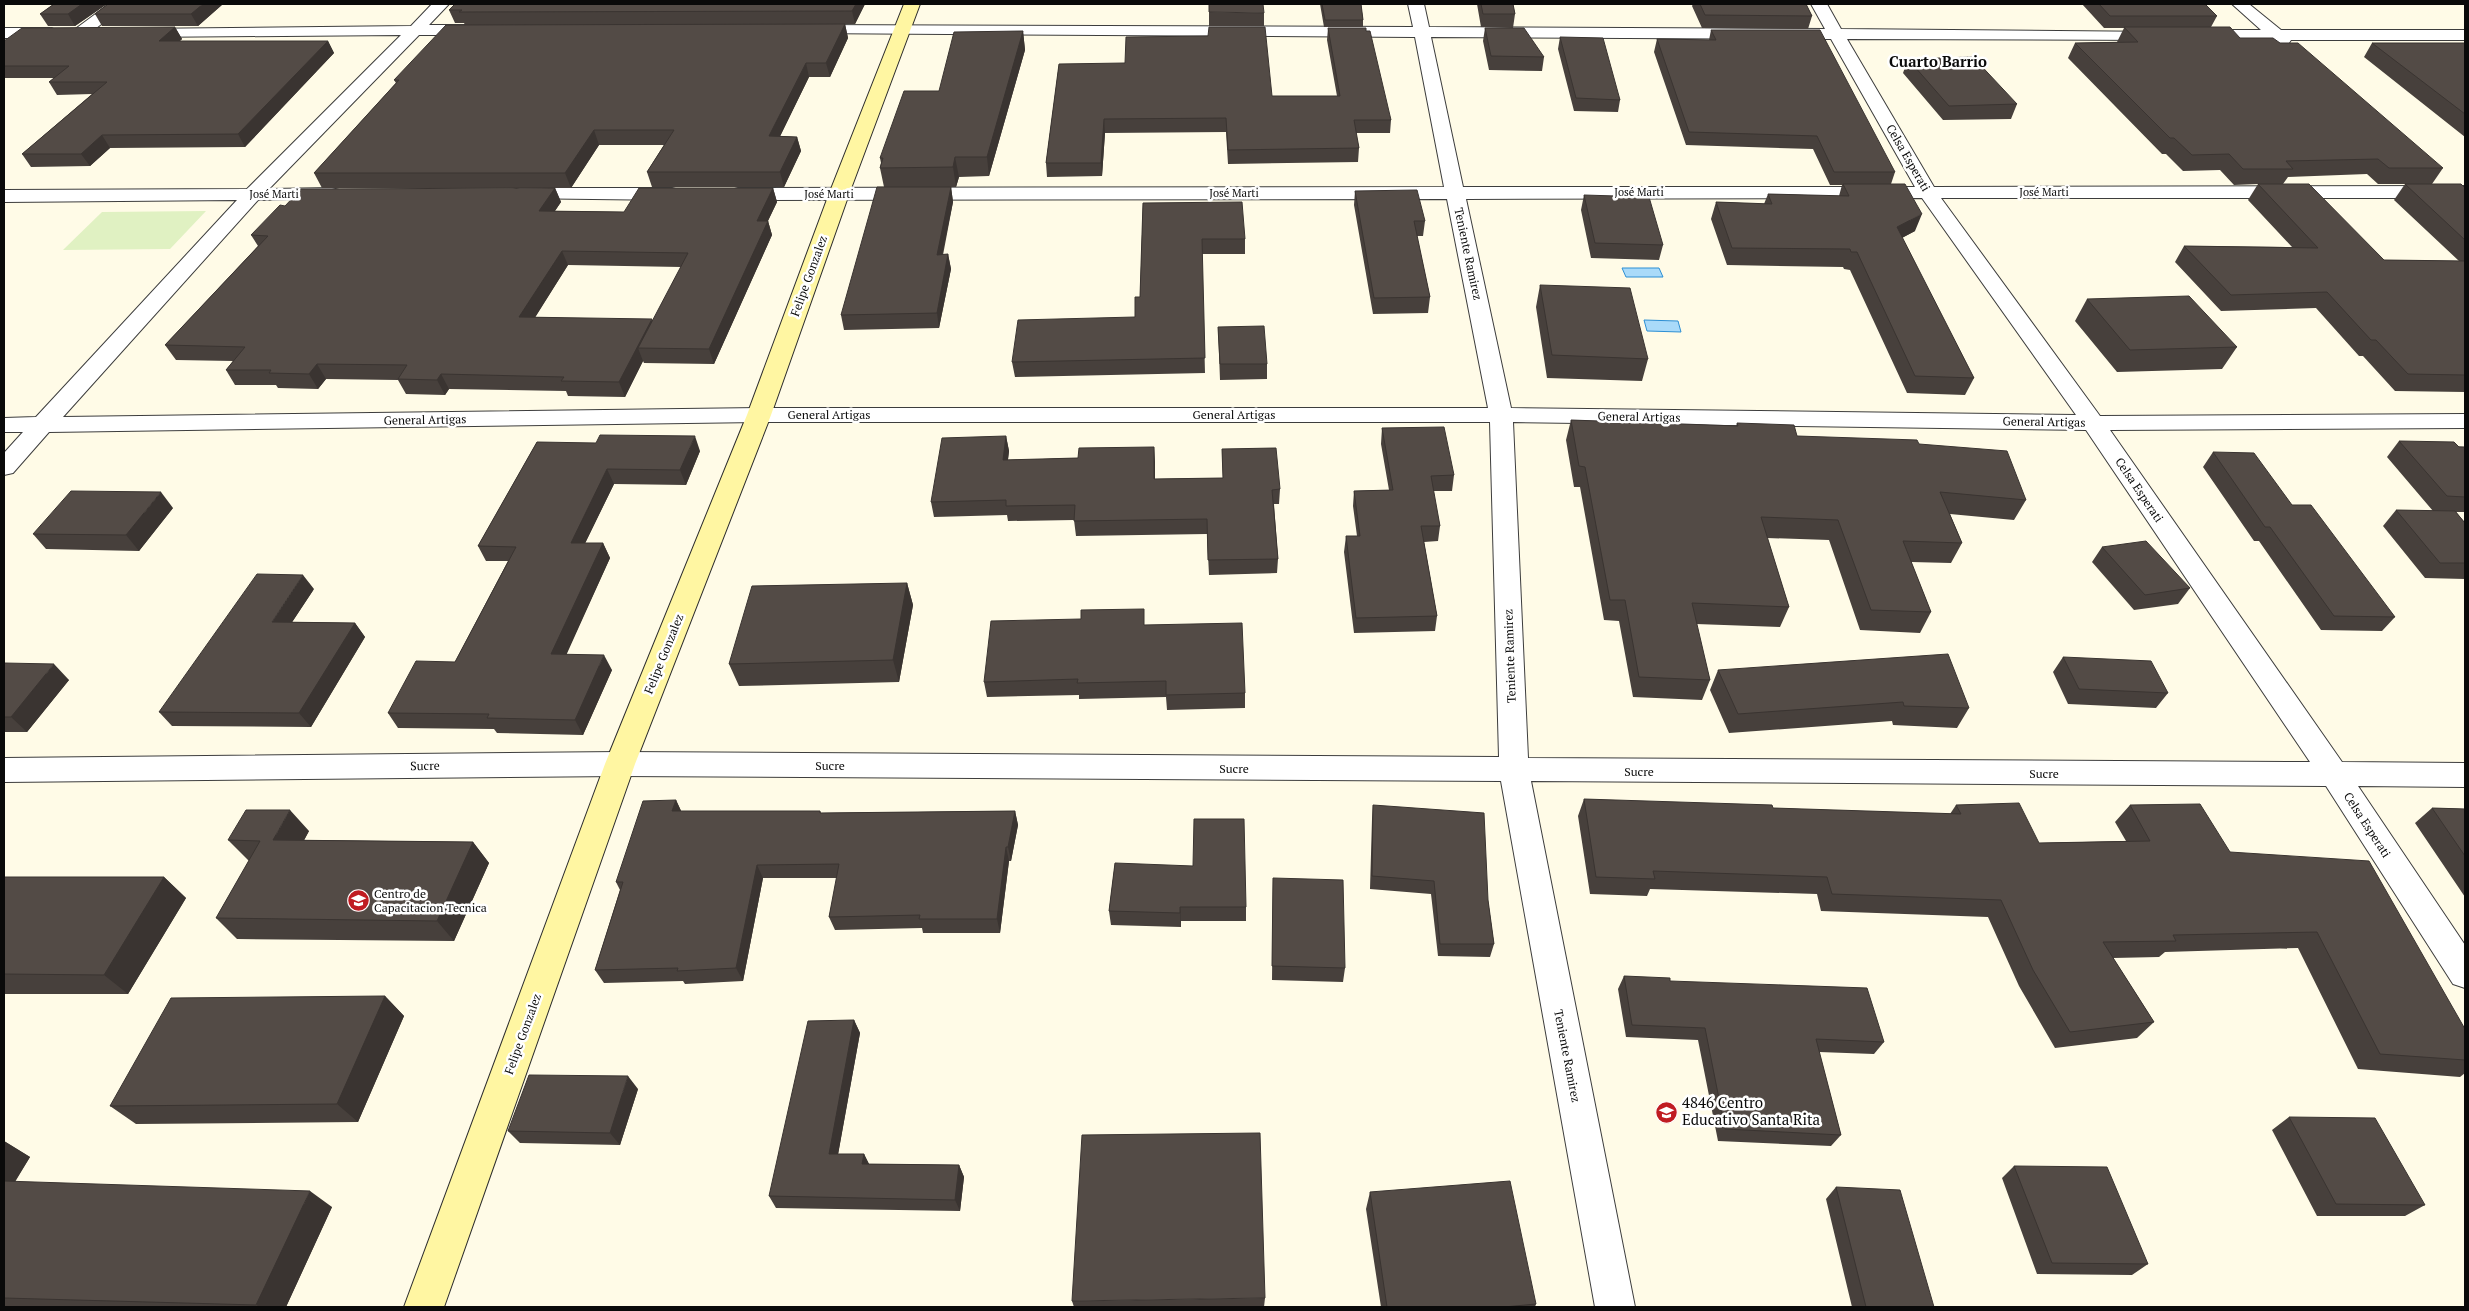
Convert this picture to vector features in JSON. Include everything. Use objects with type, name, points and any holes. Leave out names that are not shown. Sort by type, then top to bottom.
[{"type":"street","points":[[80,33],[119,4]]},
{"type":"street","points":[[4,467],[253,194],[441,4]]},
{"type":"street","name":"Felipe Gonzalez","points":[[424,1307],[620,764],[759,415],[839,194],[912,4]]},
{"type":"street","name":"Teniente Ramirez","points":[[1416,4],[1501,415],[1514,771],[1615,1307]]},
{"type":"street","name":"Celsa Esperati","points":[[1819,4],[1927,192],[2093,423],[2335,776],[2465,973]]},
{"type":"street","points":[[2240,4],[2299,54]]},
{"type":"street","points":[[4,33],[496,30]]},
{"type":"street","points":[[792,30],[1422,32],[1836,36],[2169,35]]},
{"type":"street","points":[[2189,35],[2465,35]]},
{"type":"street","points":[[2432,172],[2462,195]]},
{"type":"street","name":"José Marti","points":[[720,194],[1927,192],[2462,195]]},
{"type":"street","name":"José Marti","points":[[4,196],[352,194]]},
{"type":"street","points":[[501,194],[690,194]]},
{"type":"street","name":"General Artigas","points":[[4,426],[759,415],[1501,415],[2093,423],[2465,421]]},
{"type":"street","name":"Sucre","points":[[4,770],[620,764],[2335,776],[2465,775]]},
{"type":"green space","points":[[206,211],[170,249],[63,250],[102,212]]},
{"type":"water","points":[[1622,268],[1659,268],[1663,277],[1626,277]]},
{"type":"water","points":[[1644,320],[1678,321],[1681,332],[1647,331]]},
{"type":"building","points":[[54,4],[82,4],[68,14],[40,14]]},
{"type":"building","points":[[108,4],[203,4],[191,14],[95,14]]},
{"type":"building","points":[[455,4],[856,4],[852,11],[459,12],[462,10],[449,10]]},
{"type":"building","points":[[1209,4],[1263,4],[1264,13],[1209,12]]},
{"type":"building","points":[[1322,4],[1361,4],[1363,20],[1325,20]]},
{"type":"building","points":[[1481,4],[1513,4],[1515,14],[1483,14]]},
{"type":"building","points":[[1700,4],[1806,4],[1812,16],[1705,15]]},
{"type":"building","points":[[2099,4],[2205,4],[2217,16],[2110,16]]},
{"type":"building","points":[[845,24],[826,63],[806,63],[769,136],[797,137],[780,172],[647,172],[674,130],[594,130],[565,173],[314,173],[399,80],[394,80],[446,25]]},
{"type":"building","points":[[175,27],[159,41],[328,41],[238,134],[102,135],[81,154],[22,154],[107,82],[49,82],[69,66],[4,66],[4,41],[22,28]]},
{"type":"building","points":[[1209,27],[1265,27],[1272,96],[1340,96],[1328,28],[1366,28],[1366,31],[1370,31],[1391,120],[1354,120],[1359,148],[1228,150],[1226,118],[1104,119],[1101,163],[1046,163],[1059,64],[1125,63],[1126,37],[1208,36]]},
{"type":"building","points":[[2124,27],[2230,27],[2240,38],[2273,38],[2280,43],[2298,43],[2443,168],[2389,168],[2378,159],[2286,161],[2293,169],[2243,169],[2229,154],[2192,155],[2174,138],[2170,138],[2075,43],[2138,42]]},
{"type":"building","points":[[1485,28],[1524,28],[1544,57],[1491,56]]},
{"type":"building","points":[[1711,30],[1820,30],[1895,172],[1834,172],[1817,136],[1689,132],[1657,39],[1716,40]]},
{"type":"building","points":[[1023,31],[987,157],[955,157],[953,167],[880,168],[883,158],[880,158],[904,91],[939,91],[954,32]]},
{"type":"building","points":[[1560,37],[1603,38],[1620,100],[1576,98]]},
{"type":"building","points":[[2372,43],[2465,43],[2465,114]]},
{"type":"building","points":[[1973,57],[2017,104],[1949,106],[1908,59]]},
{"type":"building","points":[[1843,184],[1905,184],[1922,214],[1897,227],[1974,378],[1915,376],[1857,252],[1851,252],[1850,249],[1732,248],[1716,202],[1772,204],[1768,194],[1849,196]]},
{"type":"building","points":[[2258,184],[2309,184],[2384,260],[2465,261],[2465,375],[2408,374],[2376,340],[2371,340],[2327,292],[2231,295],[2184,246],[2318,248]]},
{"type":"building","points":[[2405,184],[2461,184],[2465,188],[2465,240]]},
{"type":"building","points":[[877,187],[951,187],[937,255],[948,254],[937,313],[841,315]]},
{"type":"building","points":[[555,188],[539,211],[624,212],[639,188],[773,188],[757,221],[768,221],[709,349],[638,348],[688,253],[562,251],[519,317],[652,319],[619,382],[561,381],[564,377],[441,374],[437,380],[398,379],[407,365],[317,364],[309,374],[269,373],[271,370],[226,370],[245,347],[165,345],[268,236],[251,235],[280,205],[285,206],[301,189]]},
{"type":"building","points":[[1417,190],[1425,221],[1414,221],[1430,297],[1374,298],[1355,191]]},
{"type":"building","points":[[1584,195],[1649,197],[1663,245],[1595,243]]},
{"type":"building","points":[[1242,202],[1245,239],[1202,239],[1205,358],[1012,362],[1018,320],[1135,317],[1135,297],[1140,297],[1143,203]]},
{"type":"building","points":[[1540,285],[1630,288],[1648,359],[1552,355]]},
{"type":"building","points":[[2189,296],[2237,347],[2130,350],[2087,299]]},
{"type":"building","points":[[1264,326],[1267,364],[1220,364],[1218,327]]},
{"type":"building","points":[[1571,420],[1738,426],[1737,423],[1794,425],[1797,436],[1917,440],[1919,444],[2007,451],[2026,500],[1940,492],[1962,543],[1903,541],[1931,612],[1871,610],[1838,520],[1761,517],[1789,607],[1692,603],[1710,680],[1639,677],[1625,600],[1610,600],[1585,467],[1579,466]]},
{"type":"building","points":[[1444,427],[1454,475],[1431,476],[1440,526],[1421,526],[1437,616],[1356,618],[1346,536],[1360,536],[1354,491],[1393,490],[1382,428]]},
{"type":"building","points":[[600,435],[695,436],[680,470],[607,469],[571,543],[603,543],[551,654],[604,655],[575,720],[487,718],[489,714],[388,713],[416,661],[455,662],[516,547],[478,546],[537,442],[596,443]]},
{"type":"building","points":[[1006,436],[1003,460],[1078,458],[1079,448],[1154,447],[1154,479],[1223,478],[1222,449],[1276,448],[1280,489],[1272,490],[1278,559],[1208,560],[1207,519],[1074,521],[1075,505],[1006,506],[1006,500],[931,502],[942,438]]},
{"type":"building","points":[[2399,441],[2454,442],[2459,447],[2465,447],[2465,497],[2447,496]]},
{"type":"building","points":[[2213,452],[2254,453],[2292,505],[2311,505],[2395,617],[2334,616],[2270,527],[2265,527]]},
{"type":"building","points":[[71,491],[161,492],[126,535],[33,534]]},
{"type":"building","points":[[2396,510],[2455,511],[2465,523],[2465,563],[2440,563]]},
{"type":"building","points":[[2146,541],[2190,588],[2145,595],[2102,547]]},
{"type":"building","points":[[257,574],[303,575],[272,622],[355,623],[299,713],[159,712]]},
{"type":"building","points":[[907,583],[893,660],[729,664],[752,586]]},
{"type":"building","points":[[1144,609],[1144,625],[1242,623],[1245,693],[1166,695],[1166,681],[1077,683],[1078,679],[984,682],[991,621],[1081,619],[1081,610]]},
{"type":"building","points":[[1948,654],[1969,708],[1904,706],[1903,702],[1738,714],[1718,670]]},
{"type":"building","points":[[2063,657],[2151,661],[2168,693],[2079,689]]},
{"type":"building","points":[[4,663],[54,664],[11,717],[4,717]]},
{"type":"building","points":[[1584,799],[1961,814],[1956,805],[2019,803],[2039,843],[2150,841],[2130,805],[2200,804],[2230,852],[2369,861],[2465,1029],[2465,1060],[2380,1054],[2317,932],[2173,935],[2176,941],[2103,942],[2154,1022],[2070,1032],[2033,970],[2001,900],[1832,894],[1827,877],[1653,871],[1655,879],[1596,877]]},
{"type":"building","points":[[676,800],[672,811],[820,811],[820,813],[1015,811],[1008,847],[1006,847],[997,919],[919,919],[920,915],[829,917],[839,864],[757,865],[736,968],[677,971],[678,968],[595,970],[623,882],[616,882],[643,801]]},
{"type":"building","points":[[1373,805],[1484,813],[1488,900],[1494,944],[1440,944],[1434,881],[1372,876]]},
{"type":"building","points":[[2432,808],[2465,809],[2465,856]]},
{"type":"building","points":[[246,810],[290,810],[273,840],[473,842],[437,921],[216,918],[260,841],[228,840]]},
{"type":"building","points":[[1194,819],[1244,819],[1246,907],[1180,907],[1180,913],[1109,911],[1115,863],[1193,866]]},
{"type":"building","points":[[4,877],[164,877],[104,975],[4,974]]},
{"type":"building","points":[[1273,878],[1343,880],[1345,968],[1272,966]]},
{"type":"building","points":[[1624,976],[1670,978],[1670,981],[1867,988],[1884,1042],[1816,1039],[1841,1135],[1725,1129],[1705,1028],[1632,1025]]},
{"type":"building","points":[[385,996],[337,1104],[110,1106],[171,998]]},
{"type":"building","points":[[854,1020],[829,1154],[864,1154],[862,1164],[959,1165],[955,1200],[769,1196],[808,1021]]},
{"type":"building","points":[[529,1075],[628,1076],[610,1133],[508,1131]]},
{"type":"building","points":[[2289,1117],[2375,1118],[2425,1205],[2336,1204]]},
{"type":"building","points":[[1260,1133],[1265,1298],[1072,1301],[1082,1135]]},
{"type":"building","points":[[2014,1166],[2107,1167],[2148,1264],[2052,1263]]},
{"type":"building","points":[[4,1181],[310,1191],[256,1305],[4,1298]]},
{"type":"building","points":[[1510,1181],[1536,1304],[1504,1307],[1387,1307],[1370,1192]]},
{"type":"building","points":[[1836,1187],[1900,1190],[1934,1307],[1866,1307]]},
{"type":"place","name":"Centro de Capacitacion Tecnica","points":[[358,901]]},
{"type":"place","name":"4846 Centro Educativo Santa Rita","points":[[1666,1112]]},
{"type":"district","name":"Cuarto Barrio","points":[[1938,62]]}]
